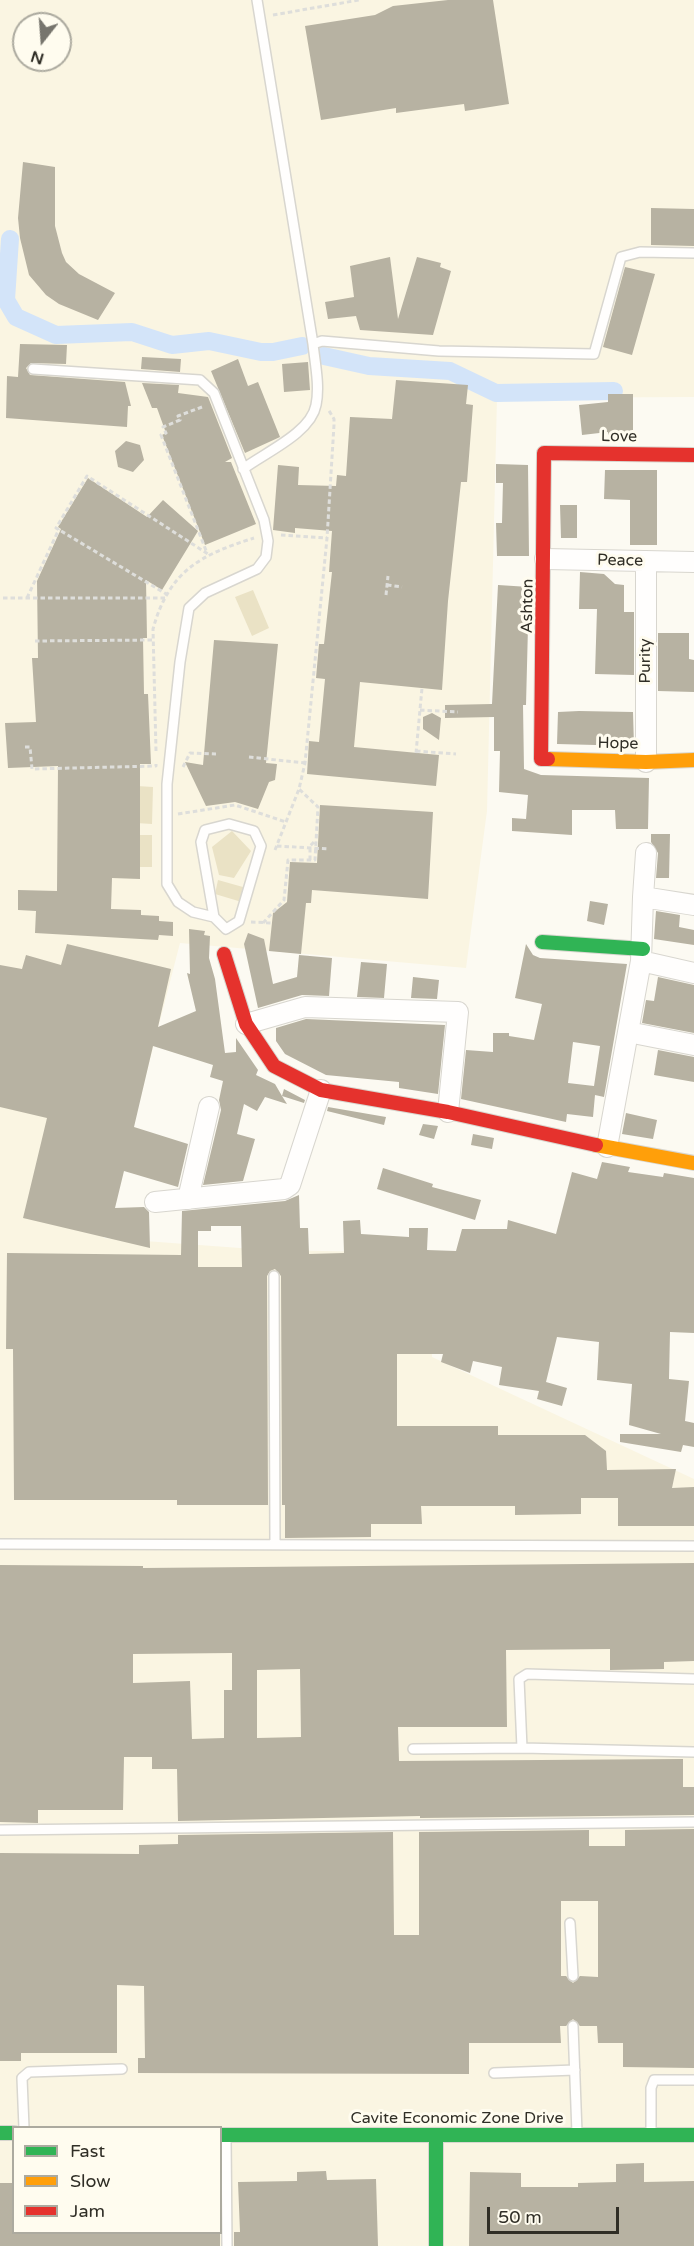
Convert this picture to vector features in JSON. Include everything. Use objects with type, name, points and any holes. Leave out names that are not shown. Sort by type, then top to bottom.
[{"type":"street","name":"Love","points":[[544,453],[694,455]]},
{"type":"street","name":"Ashton","points":[[541,759],[545,559],[544,453]]},
{"type":"street","name":"Peace","points":[[545,559],[694,562]]},
{"type":"street","name":"Purity","points":[[646,561],[646,762]]},
{"type":"street","name":"Hope","points":[[541,759],[646,762],[694,760]]},
{"type":"street","points":[[607,1147],[642,955],[646,853]]},
{"type":"street","points":[[643,897],[694,905]]},
{"type":"street","points":[[225,942],[246,1024],[274,1066],[321,1090],[448,1112],[607,1147],[694,1163]]},
{"type":"street","points":[[542,942],[642,955],[694,973]]},
{"type":"street","points":[[246,1024],[305,1007],[458,1012],[448,1112]]},
{"type":"street","points":[[628,1032],[694,1045]]},
{"type":"street","points":[[155,1202],[284,1189],[290,1185],[321,1090]]},
{"type":"street","points":[[188,1199],[209,1107]]},
{"type":"street","name":"Cavite Economic Zone Drive","points":[[223,2135],[694,2135]]},
{"type":"street","points":[[436,2136],[436,2246]]},
{"type":"lane","points":[[243,469],[286,440],[312,416],[317,400],[313,344],[257,0]]},
{"type":"lane","points":[[313,344],[322,341],[439,351],[594,354],[621,257],[640,252],[694,253]]},
{"type":"lane","points":[[33,369],[200,380],[214,393],[264,520],[266,557],[257,569],[205,592],[189,608],[180,662],[167,784],[167,884],[178,902],[193,912],[214,917]]},
{"type":"lane","points":[[229,824],[254,831],[261,846],[239,921],[225,942],[214,917],[202,835],[214,826],[229,824]]},
{"type":"lane","points":[[274,1276],[275,1545]]},
{"type":"lane","points":[[0,1545],[694,1546]]},
{"type":"lane","points":[[522,1749],[519,1678],[526,1674],[694,1679]]},
{"type":"lane","points":[[412,1749],[694,1752]]},
{"type":"lane","points":[[0,1830],[694,1822]]},
{"type":"lane","points":[[570,1923],[573,1976]]},
{"type":"lane","points":[[573,2026],[577,2136]]},
{"type":"lane","points":[[24,2126],[22,2078],[29,2072],[122,2069]]},
{"type":"lane","points":[[494,2073],[575,2070]]},
{"type":"lane","points":[[651,2135],[651,2088],[654,2080],[694,2080]]},
{"type":"lane","points":[[223,2135],[227,2246]]},
{"type":"path","points":[[271,15],[359,0]]},
{"type":"path","points":[[270,8],[273,26]]},
{"type":"path","points":[[272,857],[299,789],[305,763],[327,538],[334,425],[325,401]]},
{"type":"path","points":[[3,598],[167,597],[56,528],[87,476],[208,555],[161,435],[166,433],[163,427],[180,420],[178,416],[202,407]]},
{"type":"path","points":[[27,598],[59,529]]},
{"type":"path","points":[[266,534],[327,538]]},
{"type":"path","points":[[386,595],[388,576]]},
{"type":"path","points":[[387,585],[402,587]]},
{"type":"path","points":[[35,641],[153,640]]},
{"type":"path","points":[[422,688],[421,723],[416,752],[456,754]]},
{"type":"path","points":[[420,711],[458,712]]},
{"type":"path","points":[[25,747],[30,747],[32,769],[156,766],[156,762]]},
{"type":"path","points":[[181,771],[190,753],[216,754]]},
{"type":"path","points":[[249,757],[305,763]]},
{"type":"path","points":[[263,923],[284,900],[288,860],[315,860],[318,807],[299,789]]},
{"type":"path","points":[[174,806],[174,815]]},
{"type":"path","points":[[310,860],[310,848],[315,841]]},
{"type":"path","points":[[276,846],[329,849]]},
{"type":"path","points":[[246,922],[273,923]]},
{"type":"shaded area","points":[[0,0],[694,0],[694,397],[497,398],[487,811],[466,968],[180,943],[104,1238],[267,1250],[433,1253],[432,1357],[694,1479],[694,2246],[0,2246]]},
{"type":"shaded area","points":[[253,590],[269,628],[252,636],[235,597]]},
{"type":"shaded area","points":[[137,786],[153,787],[152,824],[136,823]]},
{"type":"shaded area","points":[[232,831],[251,851],[234,878],[219,875],[212,847]]},
{"type":"shaded area","points":[[137,835],[152,835],[152,867],[137,867]]},
{"type":"shaded area","points":[[218,880],[250,889],[245,903],[215,894]]},
{"type":"building","points":[[448,0],[493,0],[509,104],[465,111],[464,104],[396,113],[396,108],[321,120],[305,26],[375,15],[393,6]]},
{"type":"building","points":[[23,162],[55,167],[55,226],[66,262],[79,274],[115,293],[98,320],[59,304],[46,295],[29,275],[20,238],[18,218]]},
{"type":"building","points":[[651,208],[694,209],[694,246],[651,245]]},
{"type":"building","points":[[390,257],[398,319],[417,257],[441,263],[440,267],[451,271],[433,335],[360,330],[356,316],[328,319],[325,302],[354,297],[350,266]]},
{"type":"building","points":[[625,267],[655,274],[632,355],[603,347]]},
{"type":"building","points":[[20,344],[67,345],[66,364],[31,363],[26,368],[30,375],[125,382],[131,406],[128,406],[127,427],[6,418],[7,376],[18,377]]},
{"type":"building","points":[[142,357],[181,359],[180,372],[141,369]]},
{"type":"building","points":[[238,359],[248,386],[258,382],[280,437],[245,453],[211,371]]},
{"type":"building","points":[[308,362],[310,390],[284,392],[282,364]]},
{"type":"building","points":[[396,380],[468,385],[466,404],[473,405],[467,482],[461,482],[448,601],[442,690],[360,682],[354,747],[439,755],[436,786],[307,774],[309,741],[319,742],[325,679],[316,678],[319,644],[324,644],[332,572],[329,572],[332,531],[295,528],[295,533],[273,530],[278,465],[299,467],[298,485],[336,486],[337,475],[346,476],[350,417],[392,419]]},
{"type":"building","points":[[142,383],[179,385],[178,393],[208,397],[232,458],[225,462],[231,462],[256,524],[205,545],[162,435],[166,433],[157,408],[152,408]]},
{"type":"building","points":[[608,394],[633,394],[633,438],[608,438],[608,432],[582,435],[579,405],[608,402]]},
{"type":"building","points":[[126,441],[140,445],[144,460],[133,472],[118,467],[115,451]]},
{"type":"building","points":[[496,464],[528,465],[529,556],[497,556],[496,523],[502,523],[503,483],[496,483]]},
{"type":"building","points":[[605,470],[657,470],[657,545],[630,545],[630,500],[604,499]]},
{"type":"building","points":[[88,478],[147,517],[163,500],[198,531],[162,590],[146,580],[147,638],[143,638],[144,694],[148,694],[151,764],[140,764],[140,879],[112,878],[111,909],[141,910],[141,915],[159,916],[159,921],[173,922],[173,936],[159,935],[158,940],[35,933],[36,911],[18,910],[18,890],[57,891],[58,766],[8,768],[5,723],[36,722],[32,658],[38,658],[37,581],[61,529],[58,527]]},
{"type":"building","points":[[560,505],[577,505],[577,538],[561,538]]},
{"type":"building","points":[[580,572],[604,574],[615,584],[624,585],[624,612],[634,612],[634,675],[595,674],[597,609],[579,609]]},
{"type":"building","points":[[498,585],[529,587],[526,705],[523,705],[524,769],[541,775],[649,778],[648,829],[616,829],[615,810],[572,810],[572,835],[512,831],[512,818],[526,819],[528,795],[499,792],[500,751],[494,751],[494,717],[445,718],[445,705],[492,704]]},
{"type":"building","points":[[658,633],[689,633],[689,659],[694,660],[694,692],[658,691]]},
{"type":"building","points":[[214,640],[278,644],[266,763],[277,764],[275,780],[269,782],[258,809],[235,802],[206,806],[185,762],[203,765]]},
{"type":"building","points":[[558,712],[633,712],[634,746],[557,744]]},
{"type":"building","points":[[432,713],[441,718],[439,740],[423,729],[423,717]]},
{"type":"building","points":[[320,805],[433,812],[428,899],[312,890],[311,903],[306,903],[301,954],[269,951],[273,913],[287,902],[290,862],[317,863]]},
{"type":"building","points":[[651,834],[670,834],[669,878],[656,878],[658,853],[651,842]]},
{"type":"building","points":[[590,901],[608,904],[604,925],[587,921]]},
{"type":"building","points":[[656,911],[680,915],[679,927],[694,930],[694,945],[654,939]]},
{"type":"building","points":[[189,929],[205,931],[204,935],[210,936],[209,958],[215,979],[225,1053],[236,1052],[236,1038],[258,1070],[256,1075],[275,1084],[287,1104],[265,1097],[257,1111],[244,1104],[237,1134],[255,1139],[243,1181],[203,1185],[221,1110],[219,1100],[223,1081],[210,1077],[213,1065],[153,1046],[134,1127],[188,1144],[178,1187],[124,1171],[115,1208],[144,1207],[149,1212],[150,1248],[23,1218],[47,1118],[0,1107],[0,965],[22,969],[26,955],[61,965],[67,944],[171,969],[158,1027],[196,1011],[187,973],[190,974]]},
{"type":"building","points":[[248,933],[264,939],[273,984],[297,977],[299,955],[332,958],[329,996],[302,995],[258,1008],[244,944]]},
{"type":"building","points":[[526,944],[533,955],[540,958],[627,964],[604,1097],[595,1095],[593,1117],[567,1114],[566,1122],[461,1099],[466,1050],[493,1052],[493,1033],[509,1033],[509,1036],[534,1040],[542,1004],[515,998]],"holes":[[[573,1042],[600,1046],[594,1086],[568,1083]]]},
{"type":"building","points":[[361,962],[387,964],[384,998],[357,997]]},
{"type":"building","points":[[413,977],[439,980],[437,999],[411,998]]},
{"type":"building","points":[[658,977],[694,985],[694,1033],[642,1023],[646,1000],[654,1001]]},
{"type":"building","points":[[306,1019],[445,1025],[438,1094],[399,1088],[399,1082],[326,1075],[285,1054],[276,1041],[276,1028]]},
{"type":"building","points":[[658,1050],[694,1057],[694,1082],[654,1075]]},
{"type":"building","points":[[284,1089],[305,1100],[304,1103],[282,1096]]},
{"type":"building","points":[[328,1107],[386,1117],[384,1125],[327,1111]]},
{"type":"building","points":[[626,1113],[657,1120],[653,1139],[622,1134]]},
{"type":"building","points":[[423,1124],[438,1126],[434,1139],[419,1135]]},
{"type":"building","points":[[473,1134],[494,1138],[492,1149],[471,1145]]},
{"type":"building","points":[[602,1162],[630,1167],[628,1172],[663,1177],[664,1173],[694,1178],[694,1333],[670,1332],[669,1379],[689,1381],[685,1421],[694,1423],[694,1447],[683,1445],[681,1452],[620,1442],[620,1434],[661,1434],[629,1425],[632,1384],[597,1380],[599,1342],[557,1337],[546,1382],[567,1388],[562,1406],[537,1399],[539,1391],[499,1385],[502,1367],[473,1361],[470,1373],[441,1362],[443,1354],[397,1354],[397,1426],[498,1426],[498,1435],[585,1435],[606,1451],[607,1470],[676,1469],[672,1488],[694,1487],[694,1526],[618,1526],[618,1498],[581,1498],[581,1514],[515,1515],[515,1506],[421,1506],[422,1524],[371,1524],[371,1537],[285,1538],[285,1505],[282,1505],[281,1276],[275,1269],[267,1276],[268,1505],[177,1505],[177,1500],[14,1500],[13,1349],[6,1349],[7,1253],[181,1255],[182,1211],[285,1201],[299,1195],[300,1228],[308,1228],[309,1254],[344,1253],[343,1221],[360,1220],[361,1234],[409,1237],[409,1228],[428,1228],[427,1250],[456,1251],[462,1229],[507,1229],[508,1220],[556,1234],[572,1172],[597,1179]],"holes":[[[211,1226],[241,1226],[242,1267],[198,1267],[198,1231],[211,1231]]]},
{"type":"building","points":[[383,1168],[433,1184],[432,1187],[481,1200],[475,1220],[377,1189]]},
{"type":"building","points":[[694,1563],[694,1661],[664,1662],[664,1669],[610,1670],[610,1649],[506,1650],[507,1727],[398,1727],[399,1761],[683,1759],[683,1787],[694,1787],[694,1815],[420,1818],[420,1816],[178,1821],[177,1769],[152,1769],[152,1757],[124,1757],[123,1810],[38,1810],[38,1823],[0,1822],[0,1565],[143,1566],[143,1568]],"holes":[[[232,1653],[232,1690],[224,1690],[224,1738],[192,1739],[190,1681],[133,1683],[133,1654]],[[300,1669],[301,1737],[257,1738],[257,1670]]]},
{"type":"building","points":[[694,1829],[694,2068],[623,2067],[623,2043],[598,2043],[597,2026],[580,2026],[573,2019],[566,2026],[560,2026],[561,2043],[469,2043],[469,2074],[138,2073],[138,2058],[145,2058],[144,1986],[117,1985],[117,2053],[21,2053],[21,2061],[0,2061],[0,1853],[139,1854],[139,1845],[178,1844],[178,1835],[393,1832],[394,1935],[419,1935],[419,1832],[589,1830],[589,1846],[625,1846],[625,1830]],"holes":[[[561,1901],[598,1901],[598,1977],[580,1976],[573,1983],[566,1976],[561,1976]]]},
{"type":"building","points":[[644,2163],[644,2182],[694,2181],[694,2246],[469,2246],[470,2172],[521,2173],[521,2187],[578,2187],[578,2183],[616,2182],[616,2164]]},
{"type":"building","points":[[326,2171],[327,2180],[376,2179],[378,2246],[234,2246],[234,2232],[240,2232],[238,2182],[297,2181],[297,2172]]},
{"type":"building","points":[[0,2183],[12,2183],[12,2234],[220,2234],[220,2246],[0,2246]]},
{"type":"waterway","points":[[10,239],[6,300],[16,317],[56,335],[132,332],[172,345],[209,341],[261,352],[302,346]]},
{"type":"waterway","points":[[324,356],[369,366],[450,371],[496,393],[614,391]]},
{"type":"traffic: fast","points":[[542,942],[643,949]]},
{"type":"traffic: fast","points":[[0,2133],[12,2133]]},
{"type":"traffic: fast","points":[[222,2135],[694,2135]]},
{"type":"traffic: fast","points":[[436,2136],[436,2246]]},
{"type":"traffic: slow","points":[[548,759],[646,762],[694,760]]},
{"type":"traffic: slow","points":[[596,1145],[694,1163]]},
{"type":"traffic: jam","points":[[548,759],[541,759],[544,453],[694,455]]},
{"type":"traffic: jam","points":[[224,954],[246,1024],[274,1066],[321,1090],[448,1112],[596,1145]]}]
